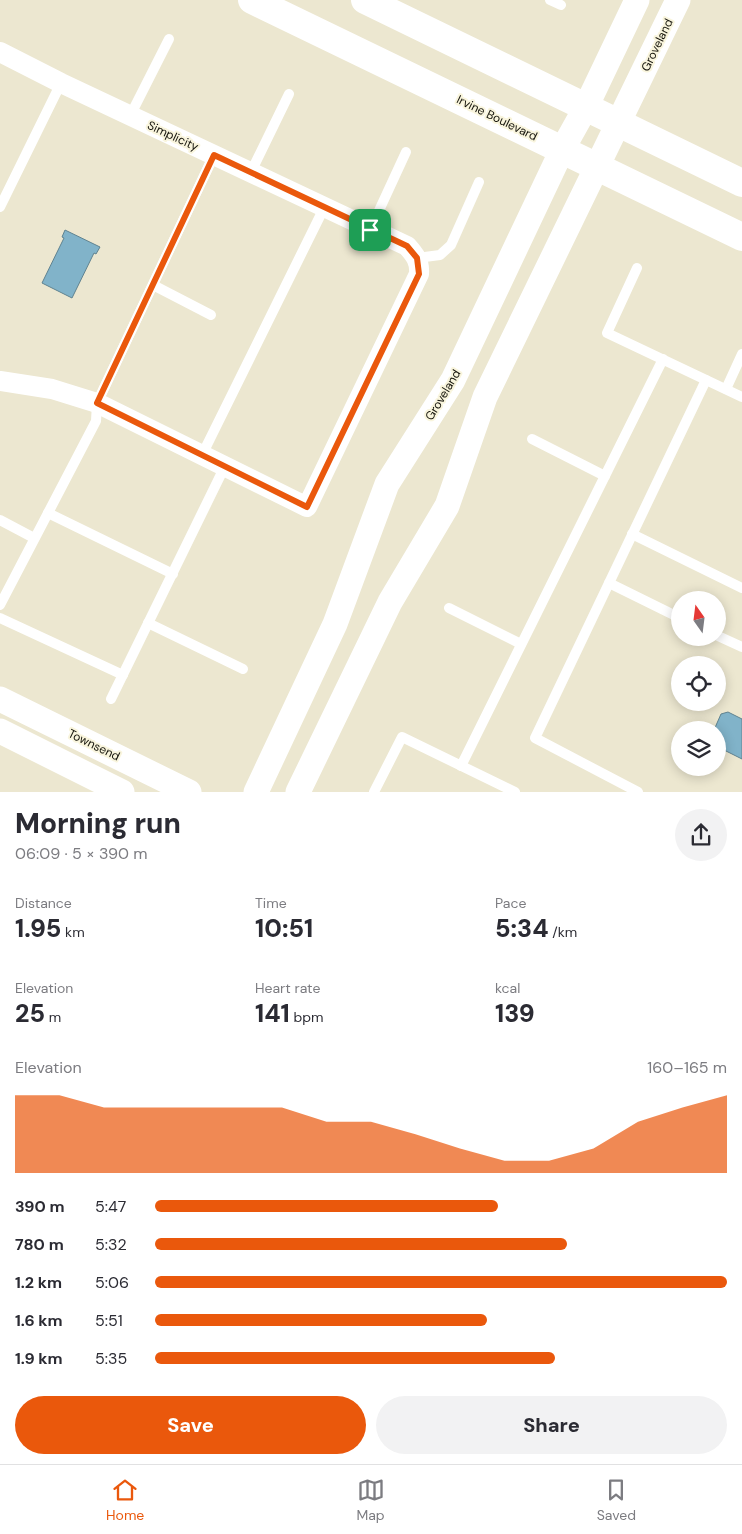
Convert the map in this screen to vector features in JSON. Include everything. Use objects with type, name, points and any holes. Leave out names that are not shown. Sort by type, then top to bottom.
[{"type":"main road","name":"Irvine Boulevard","points":[[252,0],[742,237]]},
{"type":"main road","points":[[365,0],[742,182]]},
{"type":"street","name":"Groveland","points":[[256,792],[335,624],[387,484],[453,380],[562,150],[586,107],[637,0]]},
{"type":"street","name":"Groveland","points":[[298,792],[390,602],[447,506],[485,397],[678,0]]},
{"type":"street","name":"Simplicity","points":[[0,52],[130,116],[407,246],[417,258]]},
{"type":"street","points":[[0,381],[52,389],[97,403],[307,507],[419,274],[417,258]]},
{"type":"street","name":"Townsend","points":[[0,699],[189,792]]},
{"type":"street","points":[[0,731],[122,792]]},
{"type":"lane","points":[[550,0],[561,5]]},
{"type":"lane","points":[[130,116],[169,39]]},
{"type":"lane","points":[[0,207],[61,83]]},
{"type":"lane","points":[[251,172],[289,94]]},
{"type":"lane","points":[[370,230],[406,152]]},
{"type":"lane","points":[[0,605],[96,421],[97,403],[214,155]]},
{"type":"lane","points":[[417,258],[440,255],[451,245],[479,182]]},
{"type":"lane","points":[[202,455],[324,208]]},
{"type":"lane","points":[[637,268],[607,333],[742,397]]},
{"type":"lane","points":[[153,284],[211,315]]},
{"type":"lane","points":[[726,389],[742,354]]},
{"type":"lane","points":[[461,766],[662,359]]},
{"type":"lane","points":[[638,792],[535,738],[706,380]]},
{"type":"lane","points":[[532,439],[605,476]]},
{"type":"lane","points":[[111,699],[225,466]]},
{"type":"lane","points":[[48,513],[173,574]]},
{"type":"lane","points":[[0,520],[34,538]]},
{"type":"lane","points":[[632,534],[742,588]]},
{"type":"lane","points":[[609,583],[671,614]]},
{"type":"lane","points":[[449,608],[521,644]]},
{"type":"lane","points":[[0,618],[123,676]]},
{"type":"lane","points":[[148,623],[243,669]]},
{"type":"lane","points":[[726,640],[742,647]]},
{"type":"lane","points":[[374,792],[402,737],[514,791]]},
{"type":"water","points":[[65,230],[100,247],[96,254],[94,253],[72,298],[42,283],[64,238],[62,237]]},
{"type":"water","points":[[728,712],[742,719],[742,759],[726,751],[726,721],[718,721],[721,714]]},
{"type":"route","points":[[214,155],[370,230],[407,246],[417,258],[419,274],[307,507],[97,403],[214,155]]}]
